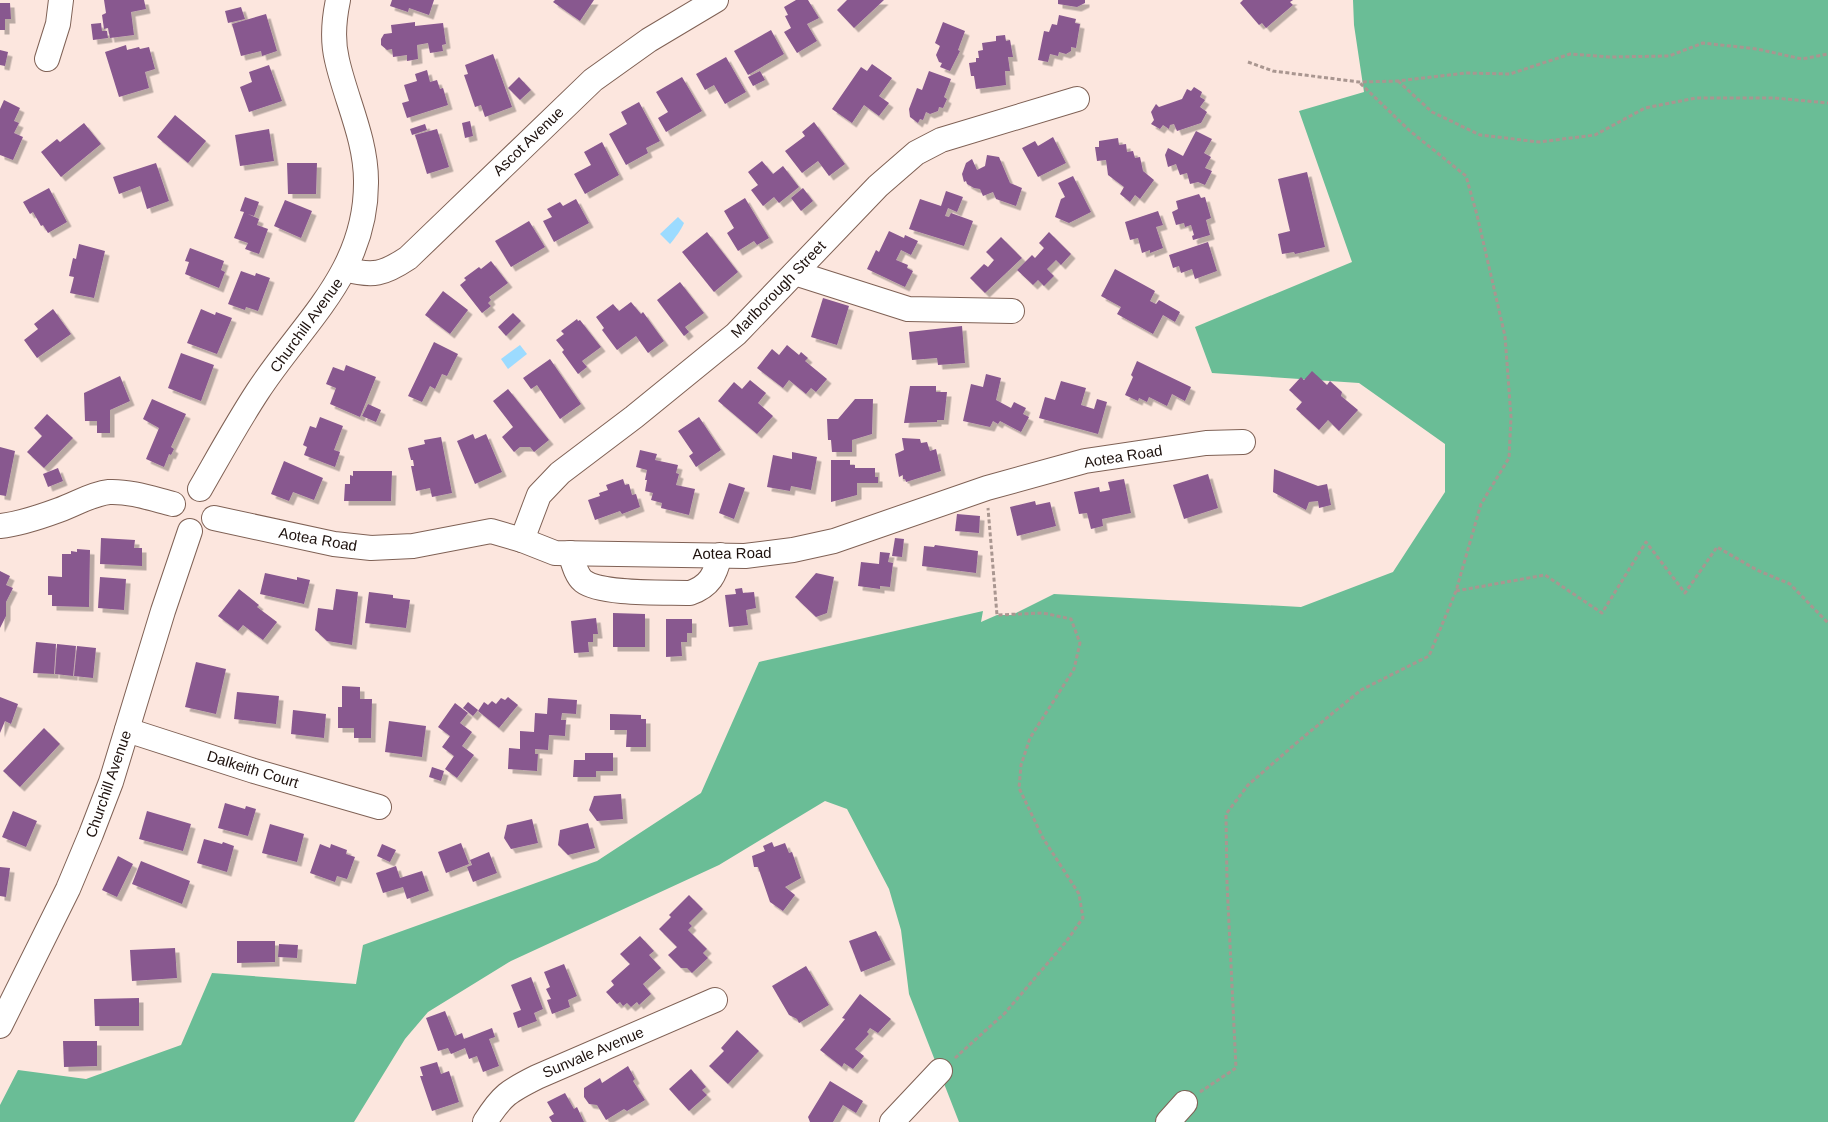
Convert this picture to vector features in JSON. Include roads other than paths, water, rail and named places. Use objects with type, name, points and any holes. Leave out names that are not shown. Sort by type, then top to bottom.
[{"type":"street","points":[[47,59],[58,24],[61,0]]},
{"type":"street","name":"Churchill Avenue","points":[[200,489],[258,391],[330,294],[345,269],[359,236],[365,206],[365,156],[336,59],[334,18],[338,0]]},
{"type":"street","name":"Ascot Avenue","points":[[345,269],[362,274],[378,274],[392,269],[408,258],[593,80],[649,40],[716,0]]},
{"type":"street","name":"Marlborough Street","points":[[522,540],[539,495],[560,473],[641,411],[736,334],[878,186],[916,153],[941,140],[1077,99]]},
{"type":"street","points":[[795,273],[908,309],[1012,311]]},
{"type":"street","name":"Aotea Road","points":[[214,518],[334,544],[371,548],[413,546],[491,531],[522,540],[555,553],[745,556],[792,550],[834,541],[987,488],[1085,461],[1206,443],[1243,442]]},
{"type":"street","points":[[200,489],[212,497],[215,504],[214,518],[204,529],[190,531],[183,528],[174,518],[173,504],[176,498],[186,490],[200,489]]},
{"type":"street","points":[[0,526],[34,519],[61,510],[86,497],[110,492],[173,504]]},
{"type":"street","name":"Churchill Avenue","points":[[0,1026],[92,834],[111,782],[163,611],[190,531]]},
{"type":"street","points":[[570,553],[582,580],[596,587],[613,590],[690,593],[702,589],[710,580],[716,570],[720,555]]},
{"type":"street","name":"Dalkeith Court","points":[[127,730],[254,771],[379,806]]},
{"type":"street","name":"Sunvale Avenue","points":[[485,1122],[496,1104],[511,1090],[537,1076],[714,1000]]},
{"type":"street","points":[[892,1122],[940,1071]]},
{"type":"street","points":[[1168,1122],[1185,1103]]},
{"type":"water","points":[[678,217],[684,223],[670,244],[660,234]]},
{"type":"water","points":[[520,345],[527,354],[508,369],[501,359]]}]
